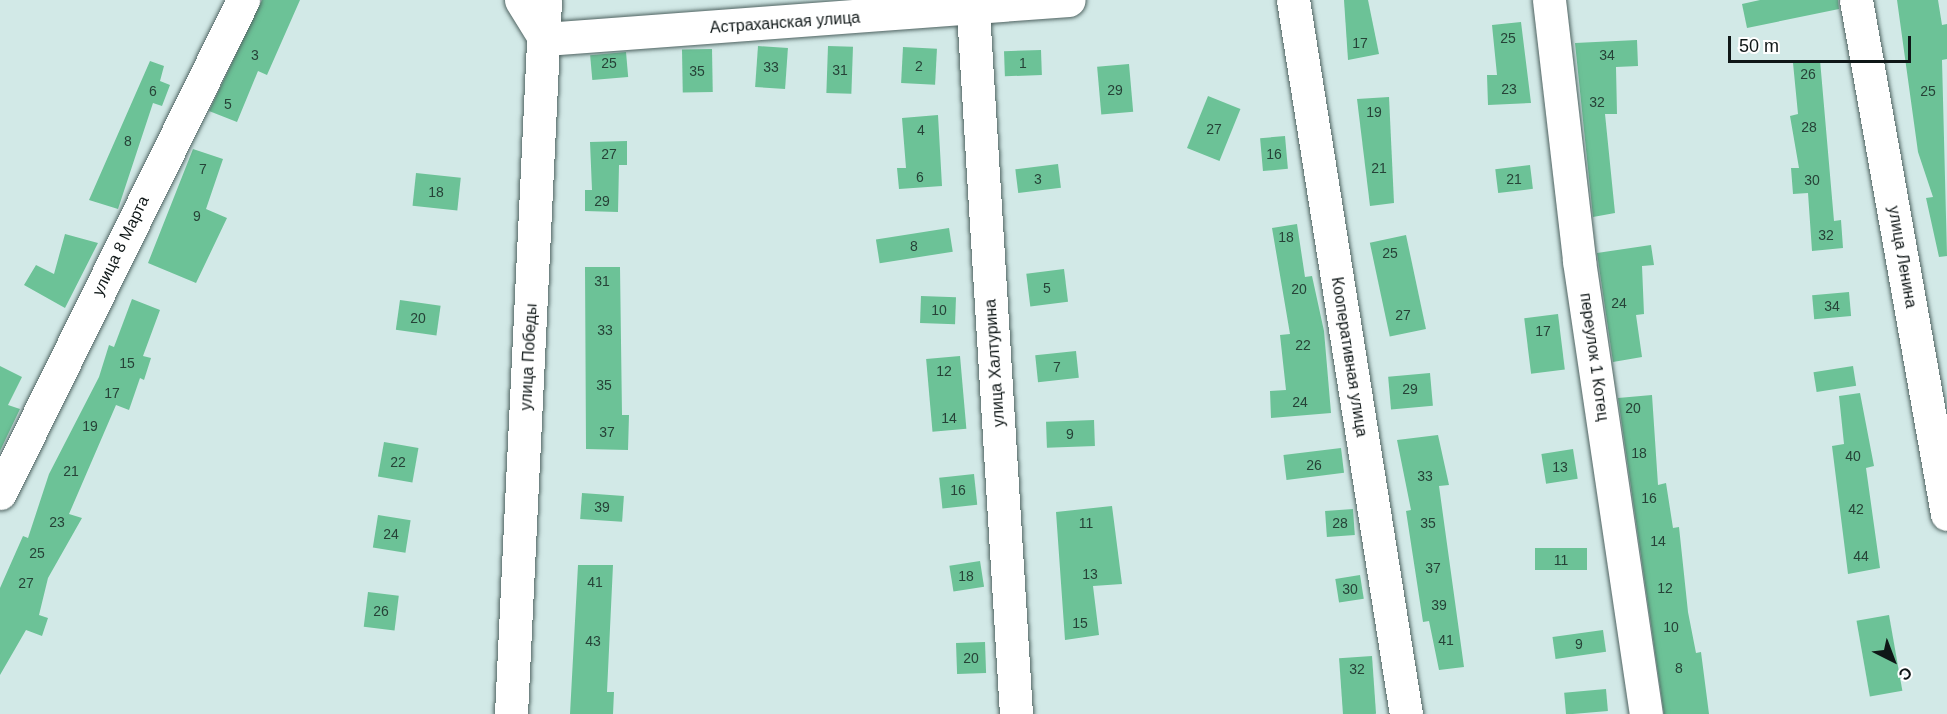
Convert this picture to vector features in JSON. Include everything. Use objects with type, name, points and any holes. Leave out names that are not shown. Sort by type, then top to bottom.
[{"type":"street","name":"улица 8 Марта","points":[[0,493],[243,0]]},
{"type":"street","points":[[521,0],[545,39]]},
{"type":"street","name":"улица Победы","points":[[511,714],[545,39],[545,0]]},
{"type":"street","name":"Астраханская улица","points":[[545,39],[973,11],[1070,0]]},
{"type":"street","name":"Кооперативная улица","points":[[1293,0],[1406,714]]},
{"type":"street","name":"переулок 1 Котец","points":[[1549,0],[1579,261],[1646,714]]},
{"type":"street","name":"улица Ленина","points":[[1856,0],[1947,514]]},
{"type":"street","name":"улица Халтурина","points":[[973,11],[1016,714]]},
{"type":"building","points":[[262,0],[300,0],[267,75],[258,71],[237,122],[209,111]]},
{"type":"building","points":[[1344,0],[1368,0],[1379,54],[1348,60]]},
{"type":"building","points":[[1760,0],[1838,0],[1839,9],[1747,28],[1742,4]]},
{"type":"building","points":[[1897,0],[1938,0],[1942,25],[1947,24],[1947,59],[1942,60],[1947,256],[1939,257],[1926,198],[1933,197],[1918,152]]},
{"type":"building","points":[[1521,22],[1531,103],[1488,105],[1487,75],[1497,75],[1492,25]]},
{"type":"building","points":[[1637,40],[1638,66],[1616,67],[1617,114],[1605,114],[1615,213],[1593,217],[1575,43]]},
{"type":"building","points":[[758,46],[788,48],[785,89],[755,87]]},
{"type":"building","points":[[828,46],[853,47],[851,94],[826,93]]},
{"type":"building","points":[[903,47],[937,49],[935,85],[901,83]]},
{"type":"building","points":[[712,49],[713,92],[683,93],[682,50]]},
{"type":"building","points":[[1041,50],[1042,75],[1005,76],[1004,51]]},
{"type":"building","points":[[626,52],[628,77],[592,80],[590,55]]},
{"type":"building","points":[[1820,60],[1834,221],[1841,220],[1843,248],[1812,251],[1808,193],[1793,194],[1791,168],[1799,168],[1790,116],[1798,114],[1793,63]]},
{"type":"building","points":[[150,61],[164,66],[160,81],[170,85],[162,106],[153,103],[118,209],[89,200]]},
{"type":"building","points":[[1129,64],[1133,112],[1101,115],[1097,67]]},
{"type":"building","points":[[1208,96],[1240,109],[1219,161],[1187,148]]},
{"type":"building","points":[[1389,97],[1394,203],[1370,206],[1357,99]]},
{"type":"building","points":[[938,115],[942,186],[899,189],[897,168],[906,168],[902,118]]},
{"type":"building","points":[[1285,136],[1288,169],[1263,171],[1260,138]]},
{"type":"building","points":[[627,141],[627,165],[619,165],[618,212],[585,211],[585,190],[592,190],[590,142]]},
{"type":"building","points":[[193,149],[223,159],[206,209],[227,218],[196,283],[148,263]]},
{"type":"building","points":[[1058,164],[1061,188],[1018,193],[1015,169]]},
{"type":"building","points":[[1530,165],[1533,189],[1498,193],[1495,169]]},
{"type":"building","points":[[416,173],[461,178],[457,211],[413,206]]},
{"type":"building","points":[[1297,224],[1305,277],[1312,276],[1324,331],[1331,413],[1271,418],[1270,391],[1286,390],[1280,335],[1290,334],[1272,228]]},
{"type":"building","points":[[949,228],[953,252],[880,263],[876,240]]},
{"type":"building","points":[[65,234],[98,243],[65,308],[24,285],[36,265],[54,274]]},
{"type":"building","points":[[1406,235],[1426,329],[1390,337],[1370,243]]},
{"type":"building","points":[[1651,245],[1654,265],[1642,266],[1644,314],[1636,315],[1642,357],[1613,362],[1597,253]]},
{"type":"building","points":[[585,267],[620,267],[622,415],[629,415],[628,450],[586,449]]},
{"type":"building","points":[[1064,269],[1068,302],[1030,306],[1026,274]]},
{"type":"building","points":[[1849,292],[1851,316],[1814,319],[1812,295]]},
{"type":"building","points":[[921,296],[956,297],[955,324],[920,323]]},
{"type":"building","points":[[132,299],[160,310],[143,356],[151,358],[144,380],[140,378],[129,410],[116,405],[69,514],[82,518],[48,578],[39,615],[48,618],[42,636],[26,630],[0,675],[0,588],[23,536],[28,538],[49,474],[99,377],[109,345],[114,347]]},
{"type":"building","points":[[400,300],[441,306],[436,335],[396,330]]},
{"type":"building","points":[[1558,314],[1565,370],[1531,374],[1524,318]]},
{"type":"building","points":[[1076,351],[1079,378],[1038,382],[1035,355]]},
{"type":"building","points":[[960,356],[966,429],[932,432],[926,359]]},
{"type":"building","points":[[0,366],[22,377],[8,405],[20,409],[0,451]]},
{"type":"building","points":[[1853,366],[1856,386],[1817,392],[1813,372]]},
{"type":"building","points":[[1430,373],[1433,406],[1391,410],[1388,377]]},
{"type":"building","points":[[1860,393],[1874,466],[1866,468],[1880,568],[1848,574],[1832,446],[1844,444],[1839,396]]},
{"type":"building","points":[[1652,395],[1658,485],[1666,483],[1673,528],[1679,527],[1688,612],[1696,653],[1701,652],[1709,714],[1664,714],[1618,398]]},
{"type":"building","points":[[1094,420],[1095,446],[1047,448],[1046,422]]},
{"type":"building","points":[[1438,435],[1449,485],[1439,486],[1464,667],[1439,670],[1429,621],[1423,622],[1406,511],[1411,510],[1397,440]]},
{"type":"building","points":[[384,442],[418,448],[412,483],[378,476]]},
{"type":"building","points":[[1341,448],[1344,473],[1286,480],[1283,455]]},
{"type":"building","points":[[1573,449],[1578,479],[1546,484],[1541,454]]},
{"type":"building","points":[[974,474],[977,505],[942,508],[939,478]]},
{"type":"building","points":[[582,493],[624,496],[622,522],[580,519]]},
{"type":"building","points":[[1112,506],[1122,584],[1093,586],[1099,635],[1065,640],[1056,512]]},
{"type":"building","points":[[1353,509],[1355,535],[1327,537],[1325,511]]},
{"type":"building","points":[[378,515],[411,520],[405,553],[373,548]]},
{"type":"building","points":[[1535,548],[1587,548],[1587,570],[1535,570]]},
{"type":"building","points":[[980,561],[984,587],[953,592],[949,566]]},
{"type":"building","points":[[578,565],[613,565],[607,692],[614,692],[613,714],[570,714]]},
{"type":"building","points":[[1360,575],[1364,599],[1339,603],[1335,579]]},
{"type":"building","points":[[368,592],[399,596],[395,631],[364,627]]},
{"type":"building","points":[[1889,615],[1902,691],[1870,697],[1857,621]]},
{"type":"building","points":[[1603,630],[1606,652],[1556,659],[1552,637]]},
{"type":"building","points":[[985,642],[986,673],[957,674],[956,643]]},
{"type":"building","points":[[1372,656],[1376,714],[1343,714],[1339,658]]},
{"type":"building","points":[[1606,689],[1608,711],[1566,714],[1564,693]]}]
